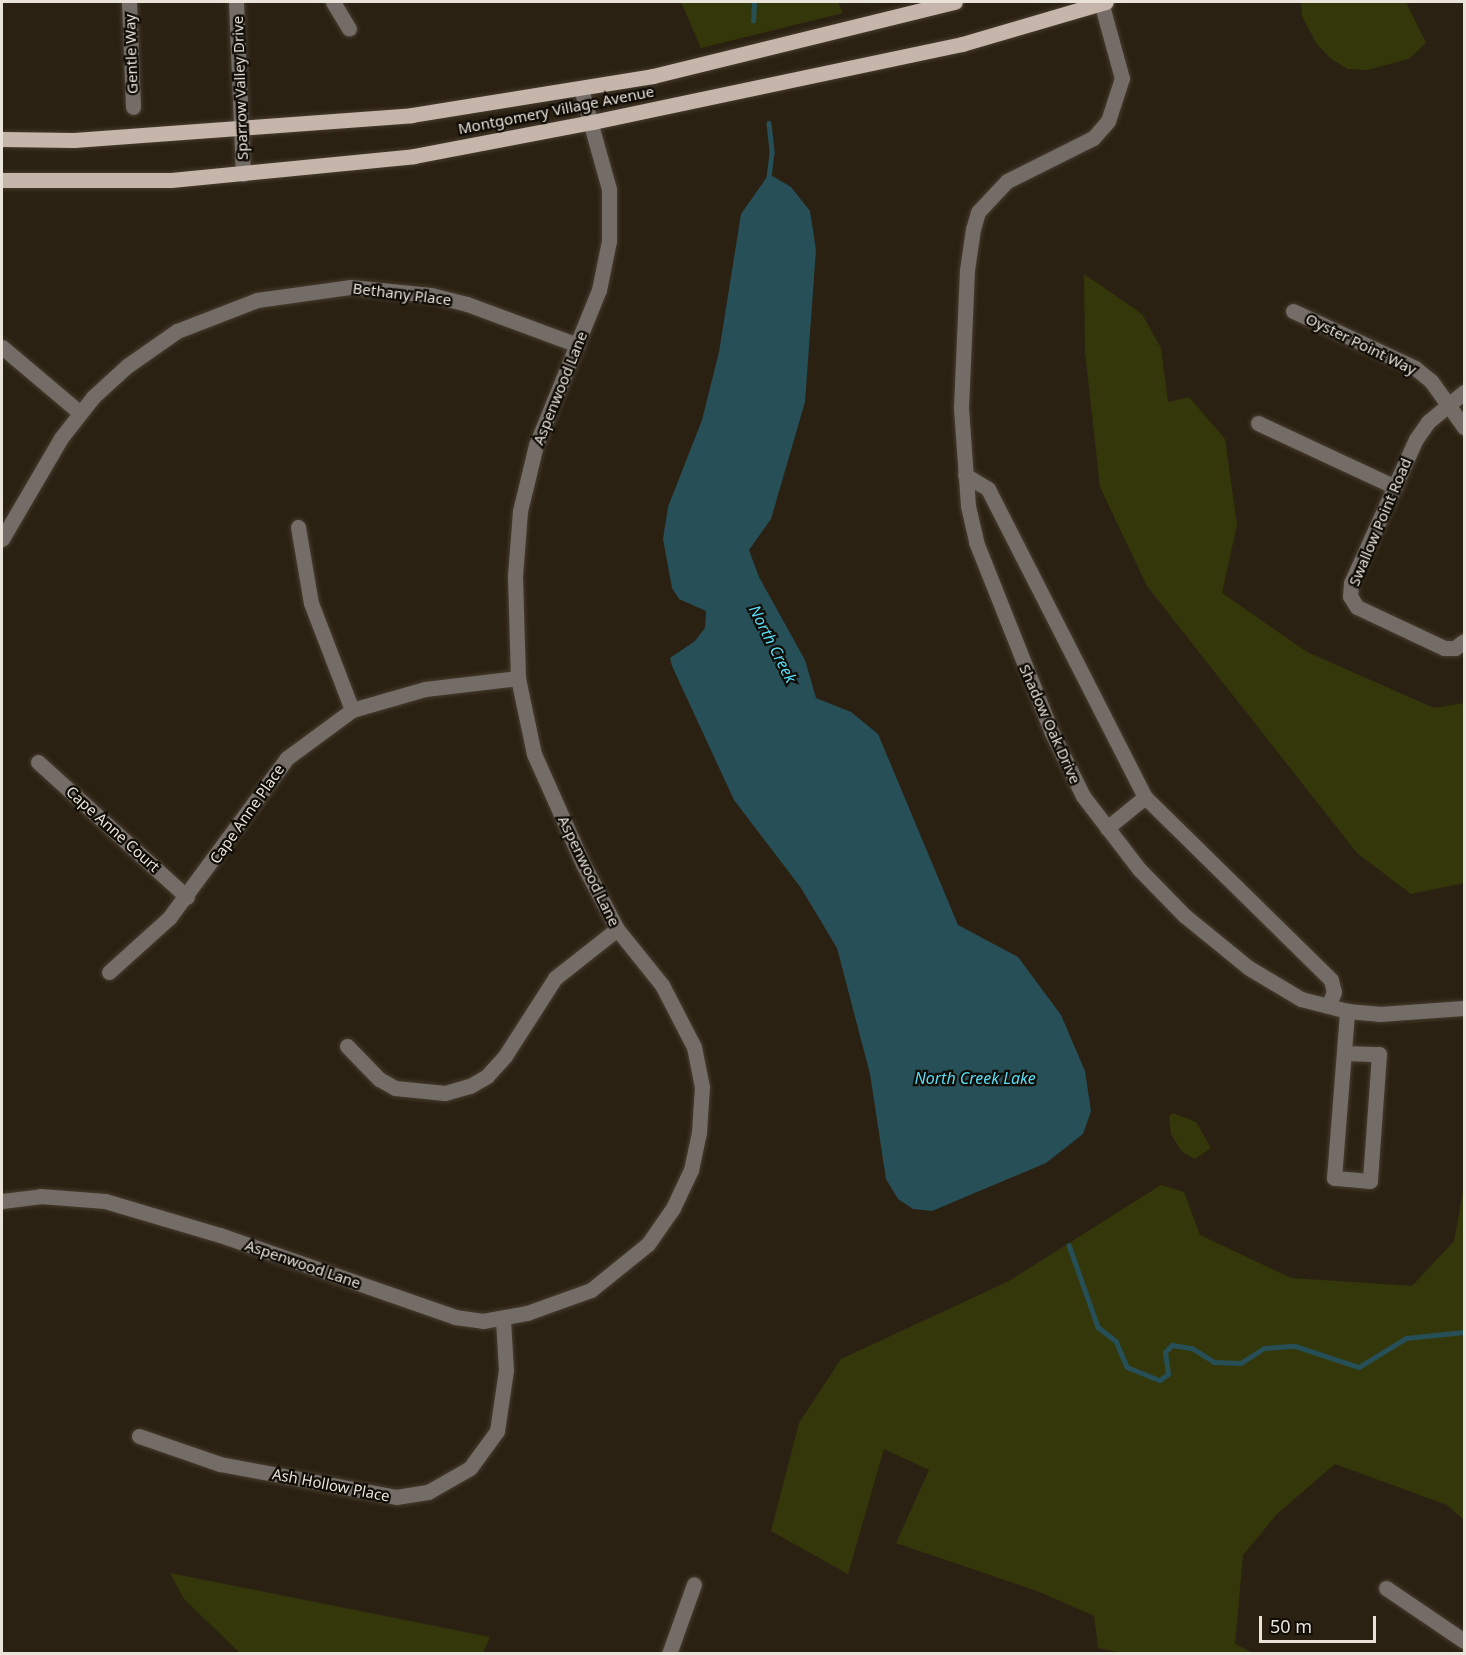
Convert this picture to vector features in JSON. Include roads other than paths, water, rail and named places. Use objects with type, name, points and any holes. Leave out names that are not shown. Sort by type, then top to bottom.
[{"type":"main road","name":"Montgomery Village Avenue","points":[[2,140],[74,140],[412,115],[653,76],[955,2]]},
{"type":"main road","name":"Montgomery Village Avenue","points":[[2,180],[171,180],[414,156],[592,123],[962,44],[1103,2]]},
{"type":"street","name":"Gentle Way","points":[[129,2],[133,107]]},
{"type":"street","name":"Sparrow Valley Drive","points":[[236,2],[243,174]]},
{"type":"street","points":[[333,2],[349,30]]},
{"type":"street","name":"Shadow Oak Drive","points":[[1103,2],[1122,78],[1108,121],[1093,138],[1006,181],[978,212],[973,229],[967,270],[961,408],[965,475],[976,542],[1066,765],[1107,828],[1147,877],[1223,948],[1301,999],[1347,1011],[1379,1014],[1464,1008]]},
{"type":"street","name":"Aspenwood Lane","points":[[2,1201],[40,1197],[105,1201],[220,1235],[455,1317],[503,1319],[559,1304],[591,1290],[620,1270],[648,1244],[673,1208],[691,1170],[702,1087],[694,1047],[662,985],[617,928],[534,754],[518,678],[515,576],[520,511],[536,445],[599,290],[609,241],[609,189],[581,88]]},
{"type":"street","name":"Bethany Place","points":[[2,539],[61,438],[80,413],[127,366],[177,331],[256,300],[315,290],[351,287],[430,295],[467,304],[578,345]]},
{"type":"street","name":"Oyster Point Way","points":[[1293,311],[1415,368],[1452,406]]},
{"type":"street","points":[[2,347],[80,413]]},
{"type":"street","name":"Swallow Point Road","points":[[1464,392],[1452,406],[1428,422],[1351,583],[1350,596],[1357,607],[1444,648],[1455,648],[1464,641]]},
{"type":"street","points":[[1452,406],[1464,428]]},
{"type":"street","points":[[1258,423],[1395,487]]},
{"type":"street","points":[[965,475],[988,489],[1145,797],[1331,980],[1334,992],[1328,1006]]},
{"type":"street","points":[[298,527],[311,603],[352,710]]},
{"type":"street","name":"Cape Anne Place","points":[[109,972],[170,918],[187,897],[268,778],[287,758],[352,710],[416,691],[518,678]]},
{"type":"street","name":"Cape Anne Court","points":[[38,762],[187,897]]},
{"type":"street","points":[[1107,828],[1145,797]]},
{"type":"street","points":[[347,1046],[379,1080],[395,1089],[445,1093],[470,1086],[487,1076],[505,1056],[555,978],[617,928]]},
{"type":"street","points":[[1344,1053],[1379,1054],[1370,1181],[1334,1178],[1347,1011]]},
{"type":"street","name":"Ash Hollow Place","points":[[139,1436],[220,1464],[396,1497],[428,1492],[470,1468],[497,1431],[505,1380],[503,1319]]},
{"type":"street","points":[[669,1653],[694,1584]]},
{"type":"street","points":[[1386,1588],[1464,1641]]},
{"type":"water","name":"North Creek Lake","points":[[769,174],[791,187],[810,211],[816,250],[805,402],[771,519],[749,550],[759,577],[805,660],[816,698],[851,712],[878,734],[958,925],[1018,957],[1061,1015],[1085,1071],[1091,1111],[1083,1134],[1046,1163],[932,1211],[913,1209],[898,1199],[886,1179],[870,1074],[837,948],[801,888],[734,800],[670,658],[695,641],[705,628],[706,611],[679,599],[672,588],[663,539],[668,507],[702,420],[719,352],[741,214]]},
{"type":"waterway","name":"North Creek","points":[[753,21],[754,2]]},
{"type":"waterway","name":"North Creek","points":[[769,123],[772,153],[769,179]]},
{"type":"waterway","name":"North Creek","points":[[1069,1245],[1098,1327],[1116,1341],[1127,1367],[1160,1380],[1168,1374],[1165,1352],[1172,1345],[1192,1348],[1214,1362],[1241,1363],[1264,1348],[1295,1346],[1359,1367],[1406,1338],[1464,1332]]}]
